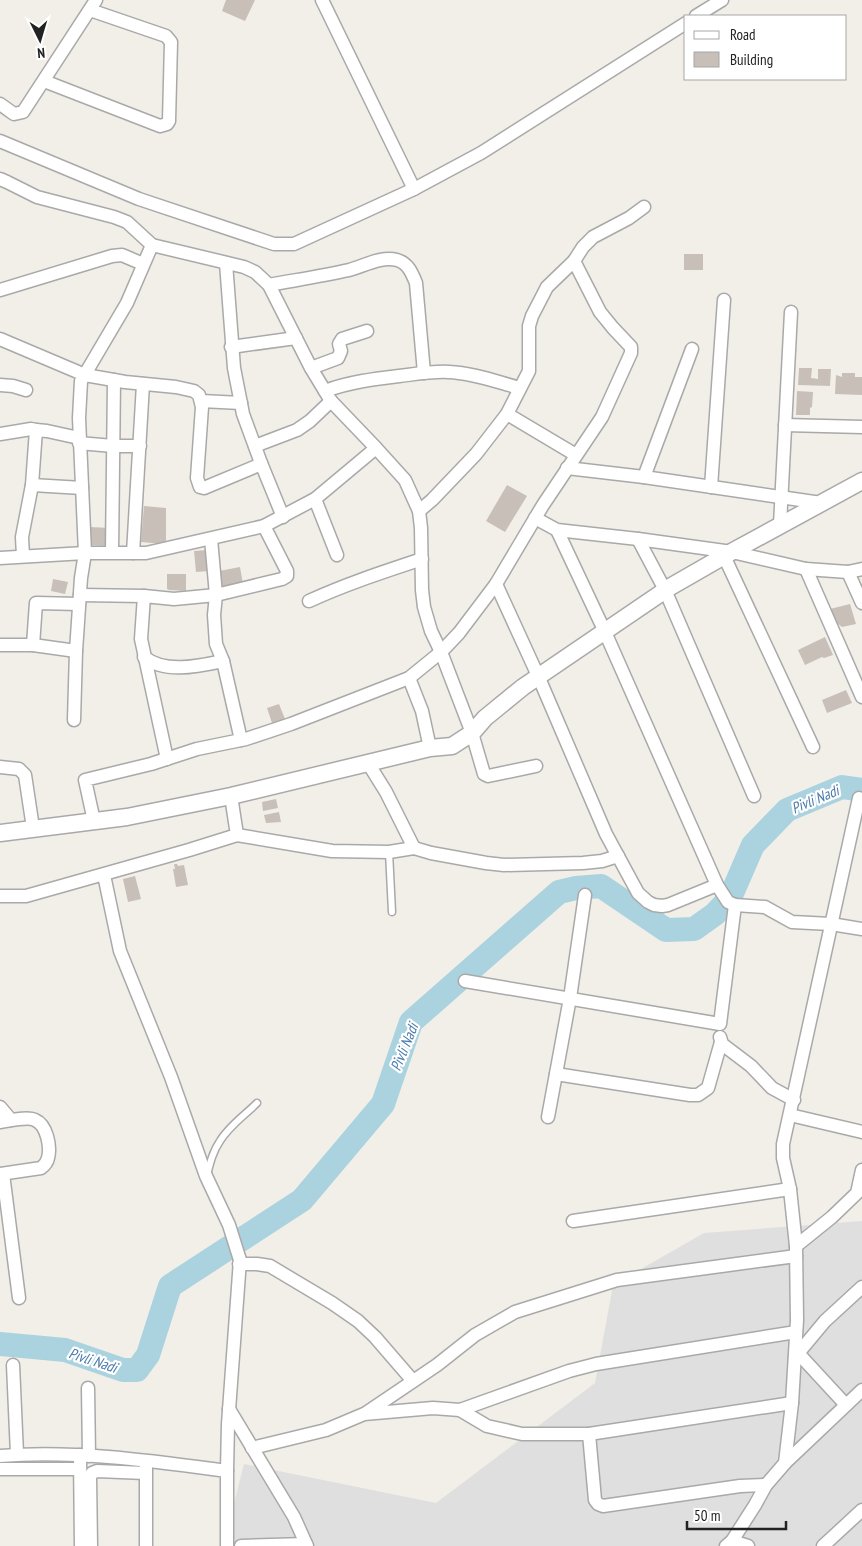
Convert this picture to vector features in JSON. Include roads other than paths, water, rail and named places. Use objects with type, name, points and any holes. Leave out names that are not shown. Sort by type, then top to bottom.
[{"type":"street","points":[[322,0],[414,189]]},
{"type":"street","points":[[698,15],[722,0]]},
{"type":"street","points":[[0,104],[14,114],[23,112],[93,5],[166,36],[171,42],[169,121],[167,124],[160,126],[44,80]]},
{"type":"street","points":[[0,141],[139,199],[274,244],[294,244],[414,189],[481,153],[684,24]]},
{"type":"street","points":[[0,180],[37,197],[127,222],[152,245],[255,272],[269,286],[328,396],[405,480],[419,511],[424,607],[431,631],[472,733],[485,775],[488,776],[536,766]]},
{"type":"street","points":[[419,511],[476,454],[507,414],[529,371],[529,326],[547,287],[574,261],[592,237],[629,218],[644,207]]},
{"type":"street","points":[[74,720],[76,651],[85,553],[78,418],[82,381],[127,303],[152,245]]},
{"type":"street","points":[[0,290],[112,256],[122,255],[143,264]]},
{"type":"street","points":[[269,286],[352,269],[389,258],[399,260],[406,264],[416,283],[424,373]]},
{"type":"street","points":[[94,821],[85,780],[167,759],[197,749],[241,740],[292,724],[410,678],[441,652],[459,633],[496,584],[542,505],[602,417],[631,353],[631,347],[600,312],[574,261]]},
{"type":"street","points":[[226,263],[231,347],[241,403],[261,463],[283,517]]},
{"type":"street","points":[[711,487],[724,300]]},
{"type":"street","points":[[780,525],[791,312]]},
{"type":"street","points":[[312,368],[338,358],[341,351],[339,344],[342,339],[367,331]]},
{"type":"street","points":[[231,347],[296,338]]},
{"type":"street","points":[[0,339],[85,375],[194,391],[199,395],[202,407],[197,478],[200,487],[204,488],[261,463]]},
{"type":"street","points":[[644,477],[692,349]]},
{"type":"street","points":[[255,446],[297,430],[310,421],[328,396],[342,385],[424,373],[449,372],[470,374],[520,388]]},
{"type":"street","points":[[112,552],[114,380]]},
{"type":"street","points":[[133,552],[143,384]]},
{"type":"street","points":[[0,385],[26,390]]},
{"type":"street","points":[[201,401],[241,403]]},
{"type":"street","points":[[507,414],[576,455]]},
{"type":"street","points":[[785,425],[862,427]]},
{"type":"street","points":[[0,434],[31,429],[113,446],[140,446]]},
{"type":"street","points":[[23,556],[22,537],[32,485],[36,430]]},
{"type":"street","points":[[0,558],[85,553],[146,552],[264,526],[315,500],[376,448]]},
{"type":"street","points":[[567,468],[644,477],[821,503]]},
{"type":"street","points":[[0,833],[127,817],[231,796],[430,748],[452,746],[472,733],[485,718],[523,687],[539,678],[665,590],[862,480]]},
{"type":"street","points":[[32,485],[82,488]]},
{"type":"street","points":[[315,500],[337,555]]},
{"type":"street","points":[[536,518],[557,530],[638,539],[806,569],[848,572],[862,569]]},
{"type":"street","points":[[33,645],[36,603],[144,596],[174,599],[216,595],[282,579],[287,576],[287,571],[264,526]]},
{"type":"street","points":[[557,530],[605,632],[718,888],[732,904],[765,906],[792,922],[831,924],[862,929]]},
{"type":"street","points":[[210,539],[216,595],[214,615],[216,644],[223,661],[241,740]]},
{"type":"street","points":[[638,539],[665,590],[754,796]]},
{"type":"street","points":[[728,554],[813,747]]},
{"type":"street","points":[[309,601],[333,590],[422,559]]},
{"type":"street","points":[[806,569],[862,696]]},
{"type":"street","points":[[848,572],[862,603]]},
{"type":"street","points":[[496,584],[539,678],[606,834],[638,893],[648,902],[662,906],[718,888]]},
{"type":"street","points":[[144,596],[141,639],[167,759]]},
{"type":"street","points":[[0,645],[33,645],[76,651]]},
{"type":"street","points":[[144,657],[157,665],[169,667],[200,666],[223,661]]},
{"type":"street","points":[[410,678],[422,711],[430,748]]},
{"type":"street","points":[[368,763],[386,792],[414,848]]},
{"type":"street","points":[[0,767],[19,769],[25,774],[33,828]]},
{"type":"street","points":[[231,796],[237,835]]},
{"type":"street","points":[[785,1464],[796,1355],[796,1251],[790,1189],[783,1158],[783,1144],[859,798]]},
{"type":"street","points":[[0,896],[26,896],[237,835],[332,851],[389,852],[414,848],[486,864],[504,865],[583,863],[602,861],[618,856]]},
{"type":"street","points":[[104,875],[120,951],[171,1076],[206,1176],[229,1225],[240,1262],[226,1471],[227,1546]]},
{"type":"street","points":[[548,1117],[570,998],[585,896]]},
{"type":"street","points":[[556,1074],[690,1096],[698,1095],[708,1088],[721,1042],[720,1024],[732,904]]},
{"type":"street","points":[[465,981],[720,1024]]},
{"type":"street","points":[[721,1042],[751,1066],[772,1088],[794,1100]]},
{"type":"street","points":[[0,1107],[5,1121],[31,1118],[41,1124],[48,1143],[49,1153],[46,1164],[41,1168],[2,1174],[5,1223],[19,1298]]},
{"type":"street","points":[[790,1115],[862,1132]]},
{"type":"street","points":[[252,1448],[326,1430],[364,1414],[414,1381],[475,1335],[523,1309],[617,1280],[796,1251],[857,1193],[862,1170]]},
{"type":"street","points":[[573,1221],[790,1189]]},
{"type":"street","points":[[240,1262],[270,1266],[332,1303],[358,1321],[375,1337],[414,1381]]},
{"type":"street","points":[[796,1355],[825,1321],[862,1287]]},
{"type":"street","points":[[364,1414],[432,1408],[460,1410],[569,1371],[596,1364],[796,1332]]},
{"type":"street","points":[[796,1355],[846,1405]]},
{"type":"street","points":[[13,1366],[17,1454]]},
{"type":"street","points":[[81,1546],[80,1469],[84,1455],[88,1388]]},
{"type":"street","points":[[748,1546],[729,1544],[766,1485],[785,1464],[862,1390]]},
{"type":"street","points":[[460,1410],[487,1426],[522,1434],[588,1434],[792,1403]]},
{"type":"street","points":[[229,1409],[294,1517],[306,1545],[241,1546]]},
{"type":"street","points":[[588,1434],[595,1500],[603,1506],[740,1486],[766,1485]]},
{"type":"street","points":[[0,1456],[17,1454],[84,1455],[146,1466],[226,1471]]},
{"type":"street","points":[[91,1546],[90,1477],[92,1473],[146,1466]]},
{"type":"street","points":[[146,1466],[146,1546]]},
{"type":"street","points":[[0,1469],[80,1469]]},
{"type":"street","points":[[823,1546],[862,1510]]},
{"type":"lane","points":[[389,852],[392,912]]},
{"type":"lane","points":[[206,1176],[220,1140],[257,1103]]},
{"type":"waterway","name":"Pivli Nadi","points":[[0,1344],[65,1350],[123,1370],[137,1370],[148,1355],[170,1286],[302,1200],[383,1104],[411,1022],[559,892],[576,888],[601,886],[666,930],[694,929],[715,914],[730,898],[753,845],[787,810],[842,787],[862,790]]}]
